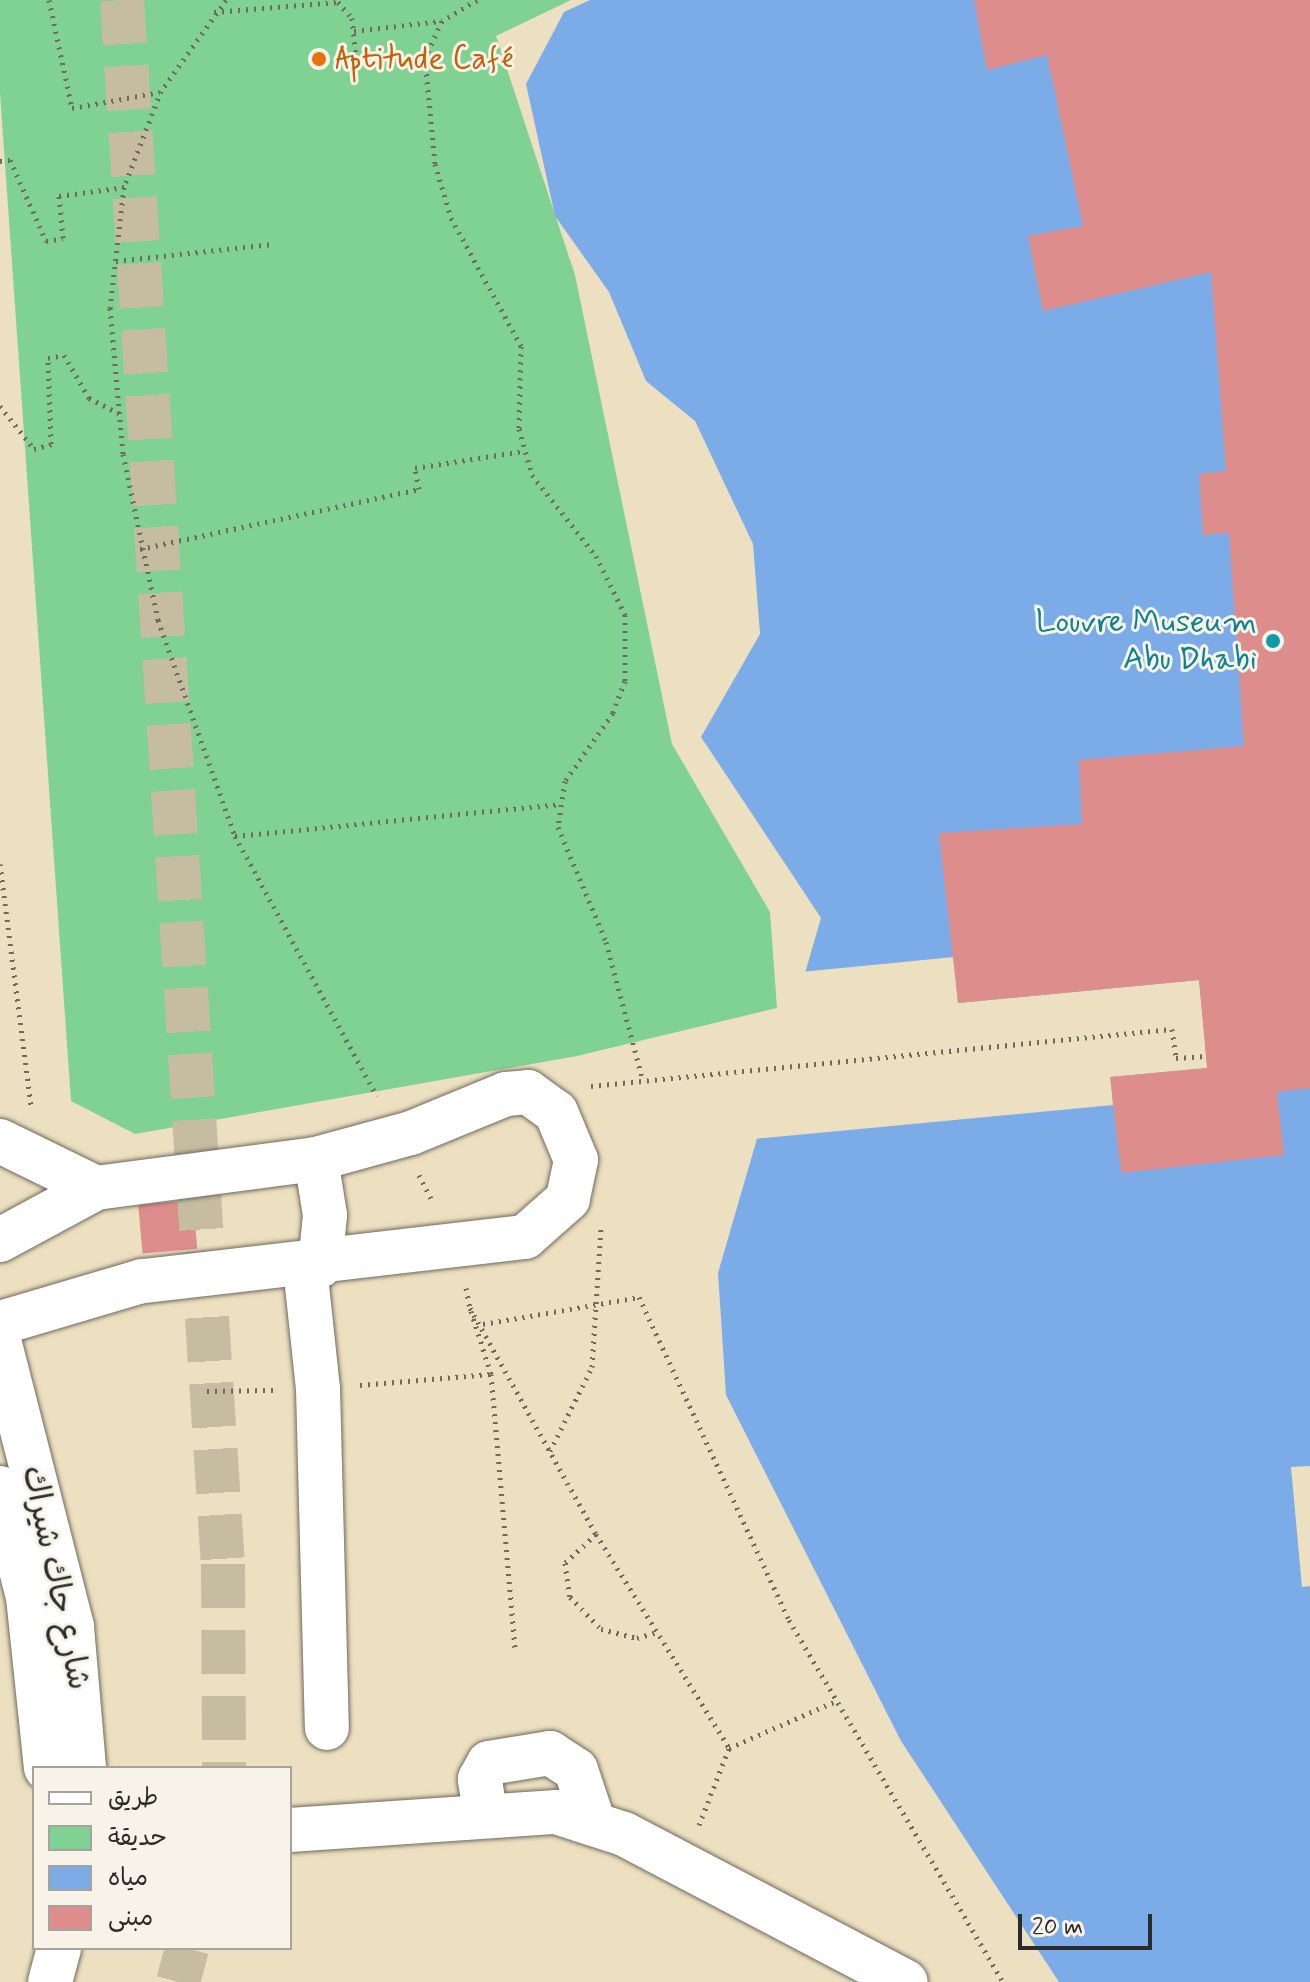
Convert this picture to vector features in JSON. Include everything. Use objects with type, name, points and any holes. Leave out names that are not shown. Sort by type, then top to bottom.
[{"type":"street","points":[[0,1240],[96,1188],[316,1159],[399,1136],[488,1099],[528,1092],[566,1126],[576,1160],[568,1199],[543,1228],[458,1250],[142,1281],[0,1323]]},
{"type":"street","points":[[0,1141],[96,1188]]},
{"type":"street","points":[[316,1159],[325,1215],[312,1266],[327,1728]]},
{"type":"street","name":"شارع جاك شيراك","points":[[0,1344],[72,1627],[84,1766]]},
{"type":"street","points":[[0,1488],[33,1624],[46,1766]]},
{"type":"street","points":[[485,1812],[480,1779],[489,1763],[550,1753],[576,1770],[593,1821]]},
{"type":"street","points":[[292,1830],[485,1812],[556,1812],[593,1821],[906,1982]]},
{"type":"street","points":[[42,1950],[50,1982]]},
{"type":"street","points":[[50,1982],[58,1950]]},
{"type":"path","points":[[49,0],[72,108],[161,91]]},
{"type":"path","points":[[226,0],[213,12],[161,91],[124,187],[110,308],[119,413],[140,549],[183,699],[235,836],[458,1250],[470,1308],[491,1374],[515,1650]]},
{"type":"path","points":[[354,31],[442,21],[477,0]]},
{"type":"path","points":[[213,12],[338,2],[350,11],[357,70]]},
{"type":"path","points":[[442,21],[425,58],[435,164],[451,218],[521,346],[523,451],[544,496],[614,583],[629,648],[613,713],[565,781],[559,804],[564,848],[606,942],[643,1081],[1172,1029],[1176,1058],[1206,1056]]},
{"type":"path","points":[[0,161],[10,160],[46,241],[63,238],[59,196],[124,187]]},
{"type":"path","points":[[116,261],[273,244]]},
{"type":"path","points":[[0,406],[34,449],[51,444],[48,358],[64,355],[89,398],[119,413]]},
{"type":"path","points":[[140,549],[419,489],[415,468],[523,451]]},
{"type":"path","points":[[235,836],[559,804]]},
{"type":"path","points":[[0,864],[33,1113]]},
{"type":"path","points":[[550,1451],[592,1367],[603,1200],[576,1160]]},
{"type":"path","points":[[483,1324],[639,1297],[731,1504],[836,1701],[1003,1982]]},
{"type":"path","points":[[470,1308],[483,1324],[596,1534],[729,1748]]},
{"type":"path","points":[[596,1534],[565,1563],[570,1597],[601,1629],[637,1638],[657,1632]]},
{"type":"path","points":[[682,1865],[729,1748],[836,1701]]},
{"type":"green space","points":[[0,0],[571,0],[496,36],[575,275],[672,744],[770,912],[777,1008],[577,1056],[135,1134],[71,1101],[0,93]]},
{"type":"water","points":[[590,0],[1310,0],[1310,1982],[1059,1982],[901,1741],[726,1395],[718,1273],[821,918],[701,737],[760,634],[753,544],[695,421],[646,381],[609,292],[555,216],[526,84],[564,12]]},
{"type":"pier","points":[[954,957],[958,1003],[1199,980],[1208,1068],[1111,1077],[1113,1105],[753,1139],[801,972]]},
{"type":"pier","points":[[1310,1466],[1310,1586],[1302,1587],[1291,1467]]},
{"type":"building","name":"Louvre Museum Abu Dhabi","points":[[974,0],[1310,0],[1310,1088],[1277,1092],[1284,1155],[1121,1173],[1110,1077],[1207,1068],[1199,980],[958,1003],[939,833],[1082,824],[1079,760],[1244,746],[1229,533],[1203,535],[1199,474],[1226,471],[1211,272],[1043,311],[1028,236],[1083,226],[1047,55],[987,70]]},
{"type":"building","points":[[193,1200],[197,1249],[142,1254],[138,1205]]},
{"type":"tunnel","points":[[122,0],[223,1564],[224,1766]]},
{"type":"tunnel","points":[[178,1982],[186,1950]]},
{"type":"place","name":"Aptitude Café","points":[[319,59]]},
{"type":"place","name":"Louvre Museum Abu Dhabi","points":[[1273,641]]}]
